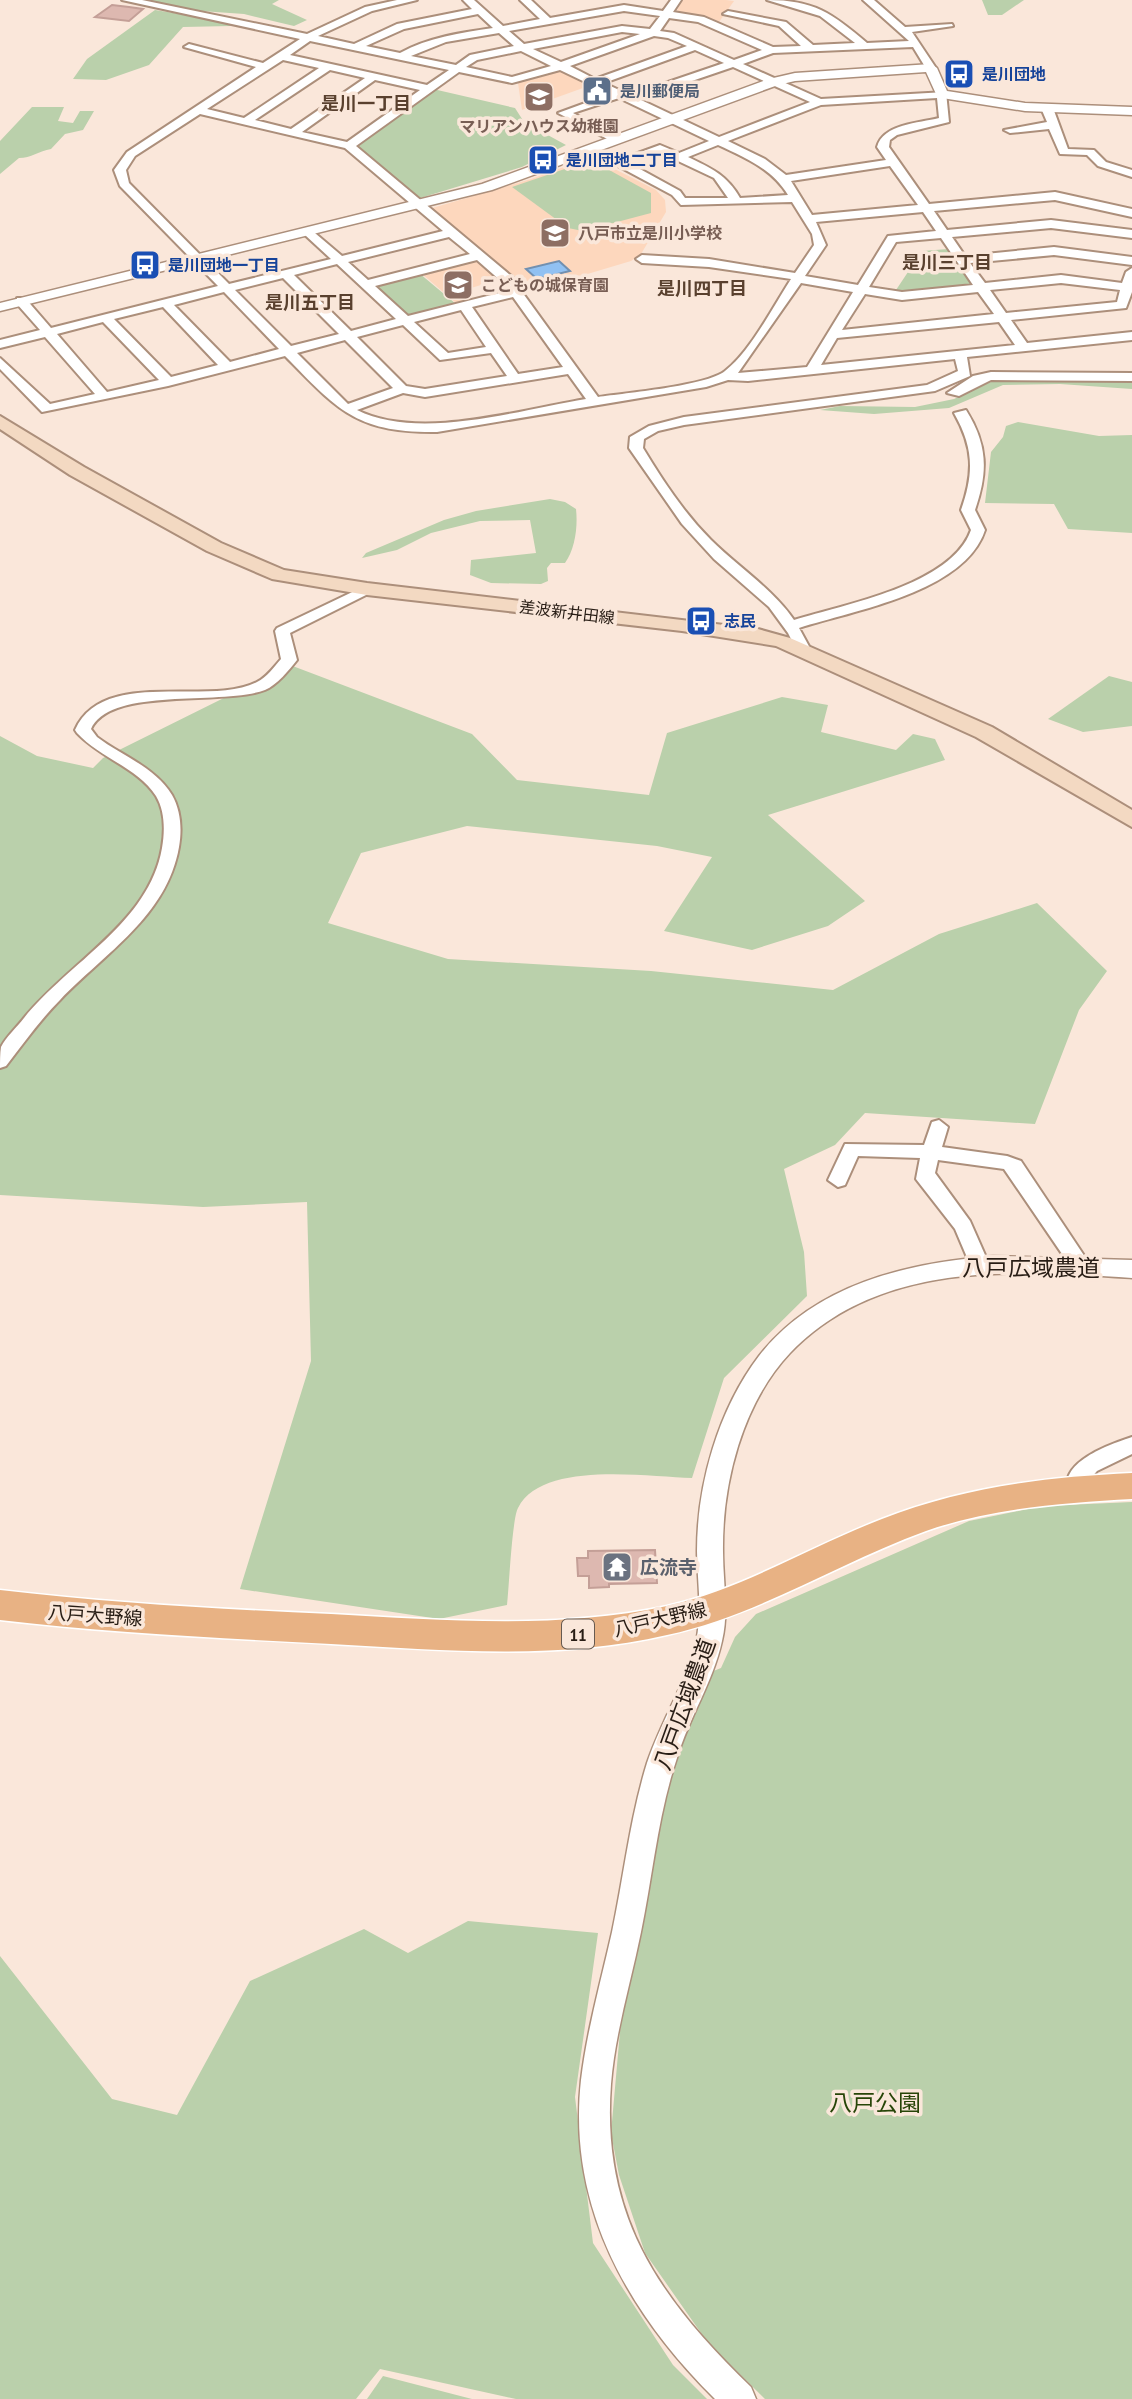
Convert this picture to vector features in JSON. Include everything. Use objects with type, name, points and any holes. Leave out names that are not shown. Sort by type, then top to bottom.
[{"type":"main road","name":"差波新井田線","points":[[0,421],[77,471],[214,547],[257,567],[318,583],[758,635],[803,650],[984,732],[1132,820]]},
{"type":"main road","name":"八戸大野線","points":[[0,1605],[103,1617],[492,1638],[553,1637],[669,1620],[712,1608],[920,1519],[997,1497],[1132,1486]]},
{"type":"street","points":[[127,0],[178,13],[271,28],[512,80],[653,33],[676,0]]},
{"type":"street","points":[[412,0],[353,15],[309,37],[131,154],[120,170],[124,184],[346,409],[382,423],[426,428],[705,383],[727,376],[748,377],[1132,336]]},
{"type":"street","points":[[468,0],[522,48],[761,161],[784,179],[809,219],[820,245],[741,363],[727,376]]},
{"type":"street","points":[[526,1],[542,0]]},
{"type":"street","points":[[719,27],[739,0]]},
{"type":"street","points":[[772,0],[815,6],[831,0]]},
{"type":"street","points":[[868,0],[917,44],[942,94],[945,120],[893,133],[884,139],[883,147],[1023,347]]},
{"type":"street","points":[[526,1],[547,20]]},
{"type":"street","points":[[815,6],[865,47]]},
{"type":"street","points":[[401,57],[421,46],[615,9],[667,13],[700,19],[772,50]]},
{"type":"street","points":[[356,47],[401,26],[479,11]]},
{"type":"street","points":[[728,14],[782,24],[811,49]]},
{"type":"street","points":[[904,30],[948,26]]},
{"type":"street","points":[[349,146],[474,57],[622,29],[670,35],[819,102]]},
{"type":"street","points":[[617,140],[564,113],[772,50],[917,44]]},
{"type":"street","points":[[189,47],[264,66]]},
{"type":"street","points":[[596,82],[695,47]]},
{"type":"street","points":[[281,56],[428,89]]},
{"type":"street","points":[[246,121],[327,67]]},
{"type":"street","points":[[0,307],[487,187],[774,82],[819,74],[931,68]]},
{"type":"street","points":[[293,132],[373,77]]},
{"type":"street","points":[[678,157],[819,102],[942,94],[1047,108],[1132,111]]},
{"type":"street","points":[[1047,108],[1064,152],[1090,152],[1102,164],[1132,174]]},
{"type":"street","points":[[198,110],[349,146],[517,288],[516,292],[594,401]]},
{"type":"street","points":[[1010,130],[1054,125]]},
{"type":"street","points":[[736,202],[726,183],[718,176],[660,148],[620,163],[676,192],[681,201],[736,202],[797,198]]},
{"type":"street","points":[[784,179],[892,162]]},
{"type":"street","points":[[809,219],[1055,196],[1132,213]]},
{"type":"street","points":[[812,369],[892,239],[1051,224],[1132,234]]},
{"type":"street","points":[[309,232],[445,357],[495,349]]},
{"type":"street","points":[[0,344],[449,233]]},
{"type":"street","points":[[961,260],[1054,251],[1132,261]]},
{"type":"street","points":[[366,284],[477,256]]},
{"type":"street","points":[[642,259],[709,263],[860,291],[902,296],[1061,279],[1130,288]]},
{"type":"street","points":[[832,335],[1122,305],[1130,288],[1132,272]]},
{"type":"street","points":[[285,273],[402,389]]},
{"type":"street","points":[[0,362],[47,409],[167,382],[516,292]]},
{"type":"street","points":[[21,301],[104,396]]},
{"type":"street","points":[[165,302],[227,367]]},
{"type":"street","points":[[464,305],[514,379]]},
{"type":"street","points":[[106,318],[167,382]]},
{"type":"street","points":[[803,650],[764,592],[706,543],[651,471],[636,448],[635,441],[641,432],[690,421],[942,385],[967,371],[960,354]]},
{"type":"street","points":[[346,409],[402,389],[425,393],[571,370]]},
{"type":"street","points":[[846,400],[866,404],[939,398],[978,379],[1002,375],[1132,377]]},
{"type":"street","points":[[789,626],[931,581],[973,545],[978,530],[968,510],[978,484],[980,452],[975,436],[961,413]]},
{"type":"street","points":[[0,1062],[53,997],[144,910],[163,881],[171,862],[173,827],[166,798],[141,773],[107,754],[90,739],[83,730],[87,715],[95,708],[121,701],[218,695],[262,685],[289,660],[282,631],[367,589]]},
{"type":"street","points":[[939,1127],[926,1179],[963,1226],[979,1264]]},
{"type":"street","points":[[838,1180],[852,1149],[931,1152],[981,1158],[1014,1166],[1080,1265]]},
{"type":"street","name":"八戸広域農道","points":[[739,2399],[678,2337],[634,2277],[603,2199],[594,2128],[602,2045],[652,1801],[669,1740],[705,1655],[712,1608],[712,1515],[730,1438],[741,1406],[767,1363],[804,1326],[825,1311],[868,1289],[929,1271],[979,1264],[1080,1265],[1132,1269]]},
{"type":"street","points":[[1078,1489],[1078,1475],[1085,1467],[1132,1445]]},
{"type":"shaded area","points":[[682,0],[734,1],[719,22],[714,23],[676,13]]},
{"type":"shaded area","name":"マリアンハウス幼稚園","points":[[560,70],[594,84],[522,110],[518,83]]},
{"type":"shaded area","name":"八戸市立是川小学校","points":[[591,157],[656,190],[665,200],[666,212],[641,254],[631,261],[554,284],[517,286],[429,209],[531,179]]},
{"type":"shaded area","name":"こどもの城保育園","points":[[476,258],[501,279],[461,291],[471,299],[456,303],[421,273]]},
{"type":"green space","points":[[133,0],[279,0],[272,4],[307,20],[294,26],[244,14],[173,9]]},
{"type":"green space","points":[[982,0],[1024,0],[1002,15],[988,15]]},
{"type":"green space","points":[[155,10],[234,23],[231,26],[183,27],[149,65],[106,80],[73,79],[87,59]]},
{"type":"green space","points":[[433,89],[515,108],[524,122],[566,145],[522,167],[417,199],[356,144]]},
{"type":"green space","points":[[32,107],[64,107],[58,121],[73,123],[80,111],[94,111],[83,130],[65,134],[51,149],[19,158],[0,174],[0,141]]},
{"type":"green space","points":[[591,160],[651,193],[651,213],[583,231],[568,228],[512,187]]},
{"type":"green space","points":[[948,249],[973,284],[971,287],[894,293],[922,251]]},
{"type":"green space","points":[[419,273],[456,304],[405,315],[374,287],[375,284]]},
{"type":"green space","points":[[993,381],[1132,381],[1132,389],[1060,384],[1003,385],[949,408],[874,414],[820,410],[840,406],[915,407],[954,399]]},
{"type":"green space","points":[[1018,422],[1099,436],[1132,435],[1132,533],[1068,529],[1054,504],[985,503],[991,452],[1003,437],[1006,426]]},
{"type":"green space","points":[[550,499],[565,502],[576,509],[576,530],[565,563],[551,563],[547,568],[548,581],[541,584],[491,583],[470,575],[471,560],[536,553],[530,520],[480,521],[431,533],[397,550],[362,558],[366,553],[444,520],[476,511]]},
{"type":"green space","points":[[290,665],[472,734],[517,780],[649,795],[667,733],[782,697],[828,705],[821,732],[896,750],[913,734],[935,739],[945,760],[768,815],[865,901],[828,926],[752,950],[664,931],[712,857],[657,846],[467,826],[361,853],[328,923],[448,959],[651,971],[833,990],[939,934],[1037,903],[1107,971],[1079,1010],[1035,1124],[865,1113],[835,1145],[784,1169],[804,1252],[807,1296],[724,1378],[692,1478],[623,1474],[572,1477],[549,1483],[531,1493],[518,1508],[516,1515],[507,1605],[439,1619],[240,1589],[311,1361],[307,1202],[203,1207],[0,1195],[0,736],[37,756],[93,768],[103,758]]},
{"type":"green space","points":[[1109,676],[1132,682],[1132,726],[1083,732],[1048,719]]},
{"type":"green space","name":"八戸公園","points":[[1132,1502],[1132,2399],[765,2399],[708,2343],[645,2253],[619,2175],[611,2133],[622,2009],[668,1787],[706,1674],[721,1668],[735,1637],[756,1614],[969,1521],[1043,1506]]},
{"type":"green space","points":[[468,1921],[598,1933],[575,2097],[593,2243],[673,2365],[707,2399],[516,2399],[380,2369],[356,2399],[0,2399],[0,1956],[112,2099],[177,2115],[250,1981],[364,1929],[408,1953]]},
{"type":"green space","points":[[383,2376],[472,2399],[367,2399]]},
{"type":"water","points":[[559,261],[570,271],[537,279],[526,269]]},
{"type":"building","points":[[112,5],[143,9],[129,21],[95,17]]},
{"type":"building","name":"広流寺","points":[[655,1550],[657,1583],[609,1584],[609,1587],[589,1588],[589,1576],[578,1576],[577,1558],[588,1558],[588,1551]]},
{"type":"place","name":"是川団地","points":[[959,74]]},
{"type":"place","name":"是川郵便局","points":[[597,91]]},
{"type":"place","name":"マリアンハウス幼稚園","points":[[539,97]]},
{"type":"place","name":"是川団地二丁目","points":[[543,160]]},
{"type":"place","name":"八戸市立是川小学校","points":[[555,233]]},
{"type":"place","name":"是川団地一丁目","points":[[145,265]]},
{"type":"place","name":"こどもの城保育園","points":[[458,285]]},
{"type":"place","name":"志民","points":[[701,621]]},
{"type":"place","name":"広流寺","points":[[617,1567]]},
{"type":"district","name":"是川一丁目","points":[[366,103]]},
{"type":"district","name":"是川三丁目","points":[[947,262]]},
{"type":"district","name":"是川四丁目","points":[[702,288]]},
{"type":"district","name":"是川五丁目","points":[[310,302]]}]
